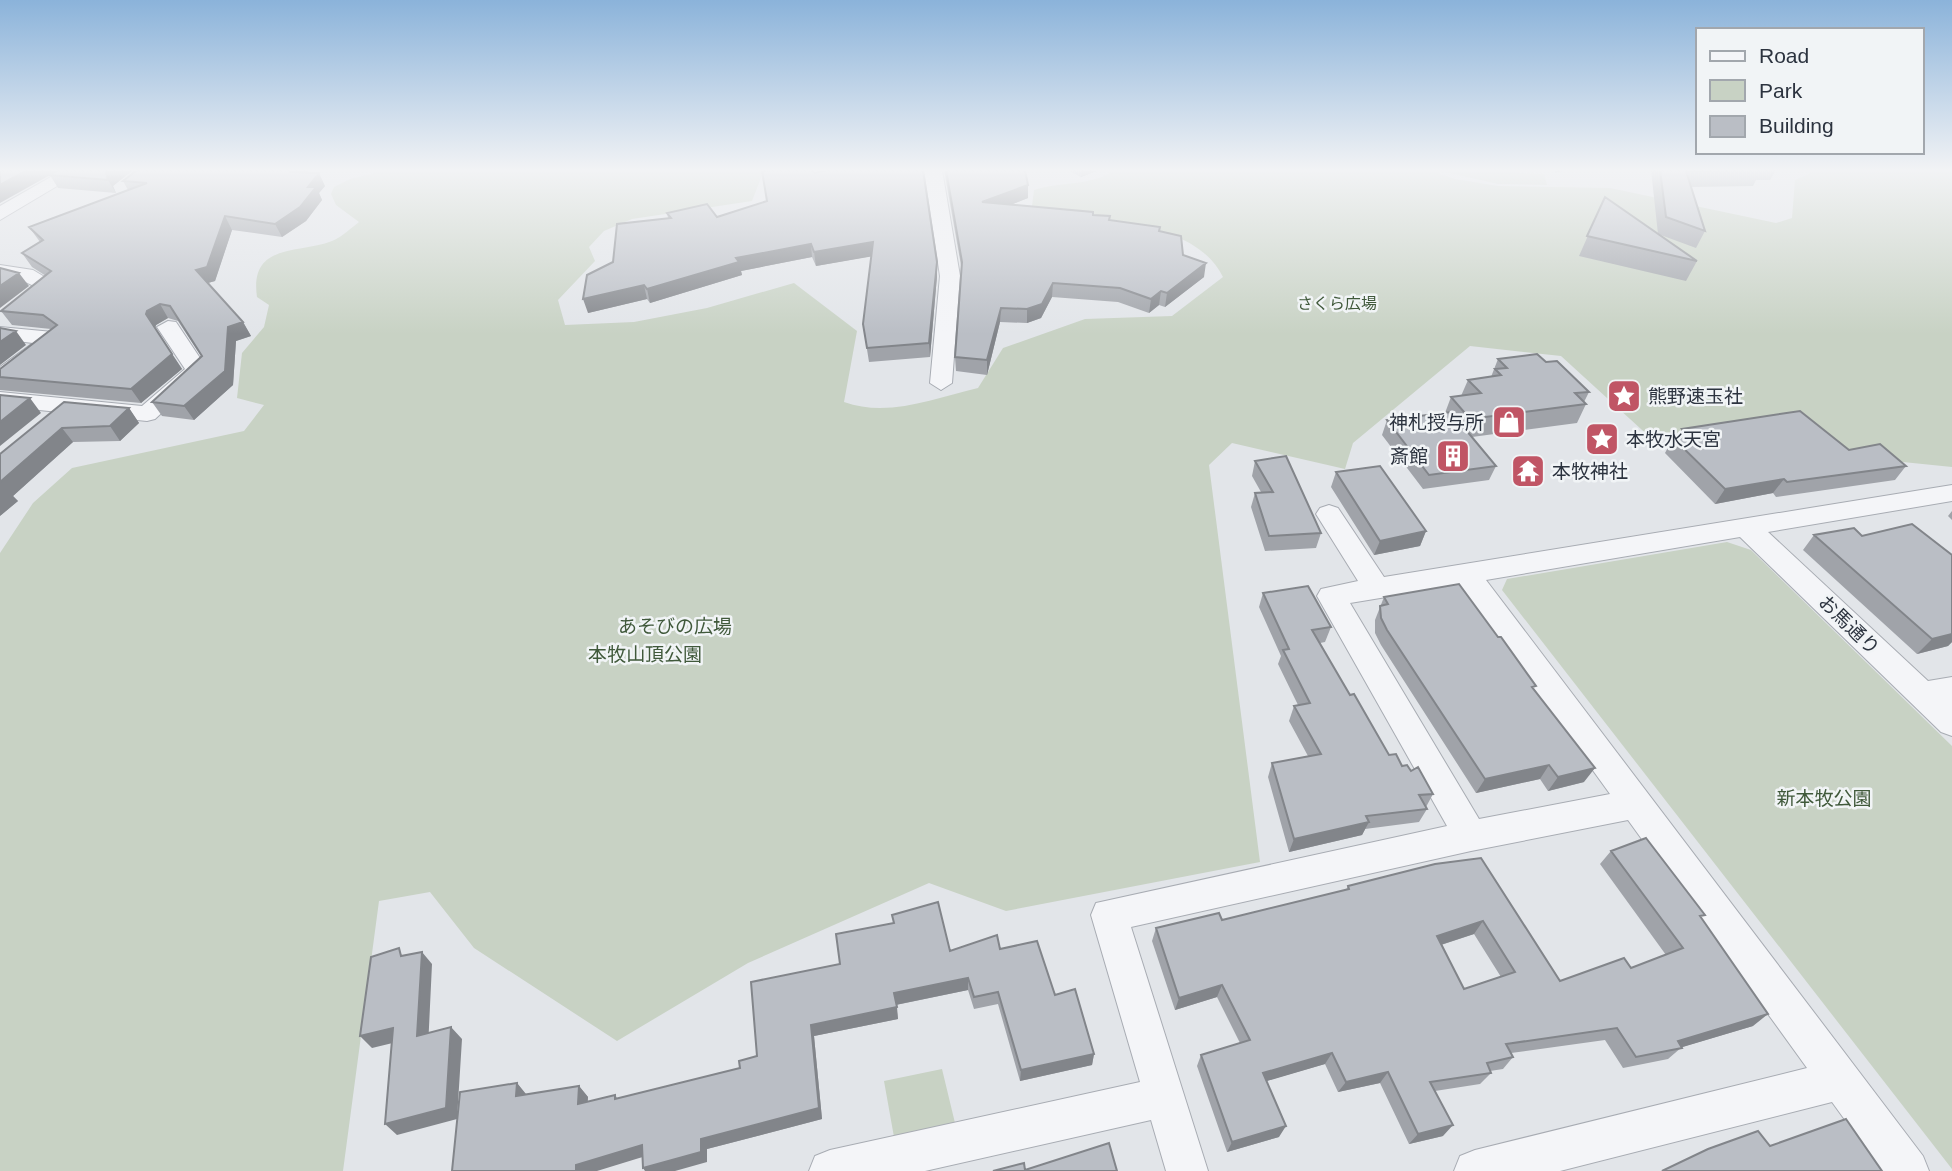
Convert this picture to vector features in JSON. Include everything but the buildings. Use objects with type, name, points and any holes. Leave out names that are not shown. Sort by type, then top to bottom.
[{"type":"street","points":[[940,225],[950,276],[940,383]]},
{"type":"street","points":[[0,271],[26,274],[48,285],[0,320]]},
{"type":"street","points":[[0,399],[147,414],[197,370],[168,327]]},
{"type":"street","points":[[0,333],[53,339],[0,378]]},
{"type":"street","points":[[40,430],[69,406]]},
{"type":"street","points":[[1471,836],[1331,596],[1952,493]]},
{"type":"street","points":[[1329,514],[1376,588]]},
{"type":"street","name":"お馬通り","points":[[1746,527],[1952,723]]},
{"type":"street","points":[[1465,573],[1908,1171]]},
{"type":"street","points":[[1922,694],[1952,689]]},
{"type":"street","points":[[1187,1171],[1109,915],[1471,836],[1636,804]]},
{"type":"street","points":[[1475,1171],[1840,1080]]},
{"type":"street","points":[[830,1171],[1164,1097]]},
{"type":"green space","name":"本牧山頂公園","points":[[356,225],[619,225],[604,231],[589,247],[595,261],[558,300],[565,325],[634,322],[707,308],[794,283],[857,331],[844,402],[877,408],[911,405],[978,388],[1003,348],[1085,319],[1172,316],[1223,277],[1209,257],[1189,242],[1136,225],[1952,225],[1952,467],[1893,461],[1844,451],[1791,422],[1653,440],[1561,356],[1470,346],[1353,443],[1345,469],[1232,443],[1209,465],[1260,862],[1006,911],[929,883],[748,963],[617,1041],[474,948],[430,892],[379,901],[343,1171],[0,1171],[0,553],[33,503],[72,468],[244,431],[264,405],[237,398],[242,353],[264,327],[269,305],[257,297],[257,279],[261,267],[280,253],[332,241]]},
{"type":"green space","name":"新本牧公園","points":[[1727,542],[1751,550],[1952,746],[1952,1169],[1502,590],[1507,579]]},
{"type":"green space","points":[[942,1069],[955,1123],[894,1137],[884,1081]]},
{"type":"place","name":"熊野速玉社","points":[[1624,396]]},
{"type":"place","name":"神札授与所","points":[[1509,422]]},
{"type":"place","name":"本牧水天宮","points":[[1602,439]]},
{"type":"place","name":"斎館","points":[[1453,456]]},
{"type":"place","name":"本牧神社","points":[[1528,471]]},
{"type":"park label","name":"さくら広場","points":[[1337,303]]},
{"type":"park label","name":"あそびの広場","points":[[675,626]]}]
